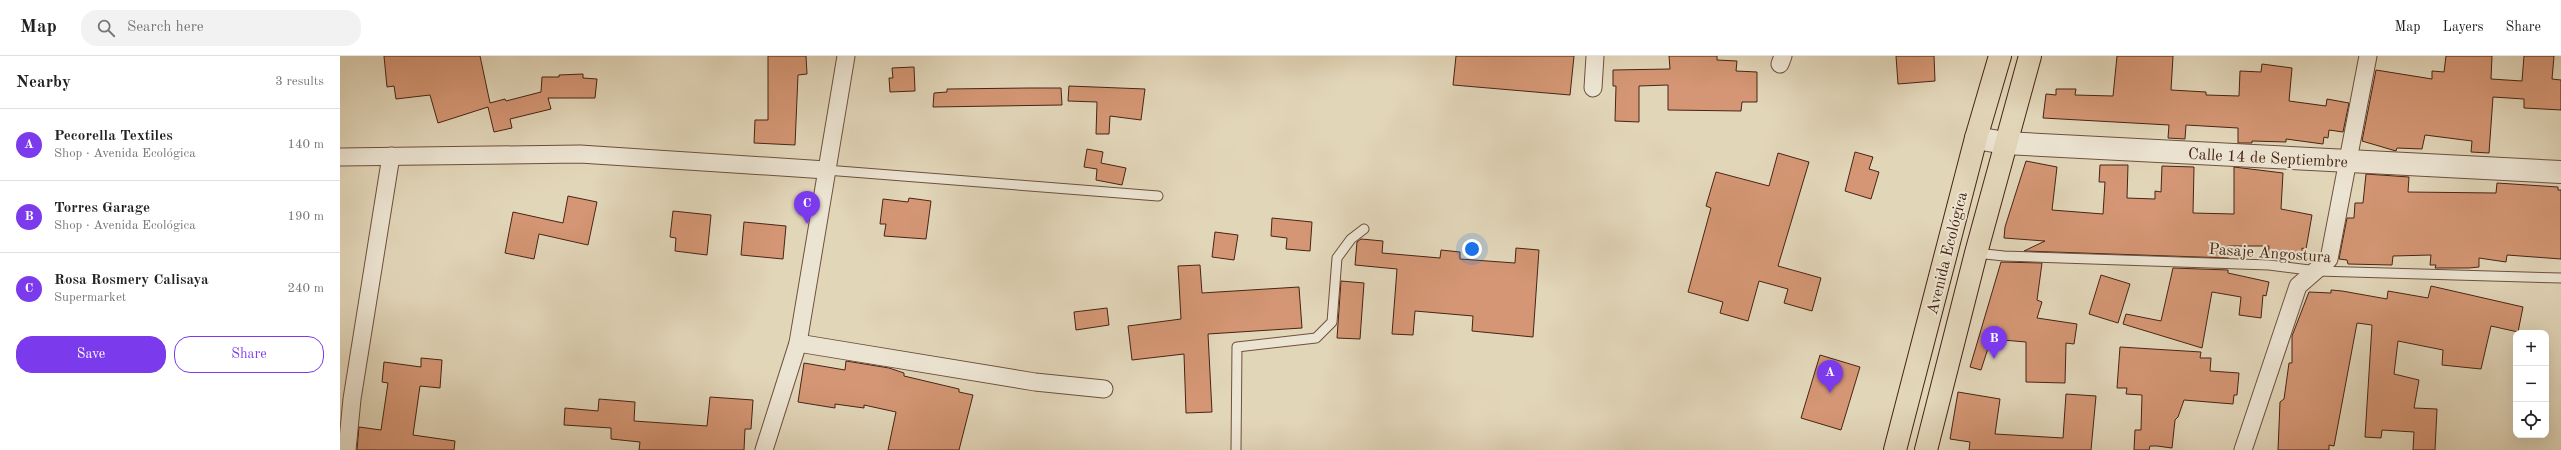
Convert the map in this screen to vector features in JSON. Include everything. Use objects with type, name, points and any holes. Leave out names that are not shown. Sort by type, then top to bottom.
[{"type":"main road","name":"Avenida Ecológica","points":[[1896,450],[1976,138],[2000,56]]},
{"type":"main road","name":"Avenida Ecológica","points":[[1926,450],[1976,252],[2030,56]]},
{"type":"street","points":[[764,450],[798,343],[846,56]]},
{"type":"street","points":[[1593,88],[1595,56]]},
{"type":"street","points":[[2243,450],[2298,286],[2329,259],[2368,56]]},
{"type":"street","name":"Calle 14 de Septiembre","points":[[1976,138],[2005,143],[2561,172]]},
{"type":"street","points":[[340,157],[580,154],[826,170]]},
{"type":"street","points":[[347,450],[352,399],[391,156]]},
{"type":"street","points":[[798,343],[1035,382],[1104,389]]},
{"type":"lane","points":[[826,170],[1158,196]]},
{"type":"lane","points":[[1236,450],[1237,347],[1316,338],[1332,322],[1337,258],[1351,238],[1364,229]]},
{"type":"lane","name":"Pasaje Angostura","points":[[1976,252],[2004,256],[2269,265],[2317,271],[2561,278]]},
{"type":"building","points":[[384,56],[480,56],[490,103],[505,99],[506,101],[541,92],[542,77],[559,77],[559,75],[583,74],[583,78],[597,79],[595,98],[548,98],[551,109],[510,119],[512,128],[494,132],[488,107],[438,123],[430,95],[396,99],[394,86],[387,87]]},
{"type":"building","points":[[768,56],[806,56],[807,74],[798,75],[795,145],[754,143],[755,120],[768,120]]},
{"type":"building","points":[[1456,56],[1574,56],[1570,95],[1453,85]]},
{"type":"building","points":[[1669,56],[1717,56],[1717,60],[1737,61],[1736,71],[1757,72],[1757,102],[1742,102],[1741,111],[1668,110],[1668,85],[1639,86],[1639,122],[1615,121],[1616,86],[1613,86],[1613,70],[1670,69]]},
{"type":"building","points":[[1896,56],[1934,56],[1935,81],[1898,84]]},
{"type":"building","points":[[2117,56],[2173,56],[2171,90],[2206,92],[2206,95],[2239,96],[2240,71],[2261,72],[2262,64],[2292,68],[2289,101],[2326,106],[2327,99],[2349,103],[2343,132],[2329,130],[2328,138],[2324,137],[2323,144],[2286,139],[2286,142],[2252,141],[2252,143],[2238,143],[2238,128],[2186,125],[2185,139],[2168,138],[2169,125],[2043,118],[2046,94],[2056,95],[2056,89],[2076,89],[2075,95],[2113,96]]},
{"type":"building","points":[[2446,56],[2492,56],[2491,79],[2522,81],[2524,56],[2554,56],[2552,79],[2561,80],[2561,110],[2524,108],[2524,99],[2493,97],[2489,153],[2471,152],[2472,141],[2425,135],[2422,149],[2397,148],[2396,151],[2362,141],[2376,70],[2432,79],[2432,71],[2444,72]]},
{"type":"building","points":[[914,67],[915,91],[890,92],[889,78],[893,78],[892,68]]},
{"type":"building","points":[[1069,86],[1145,89],[1141,120],[1110,116],[1109,134],[1096,134],[1097,102],[1068,101]]},
{"type":"building","points":[[1061,88],[1062,105],[933,107],[934,93],[947,92],[947,89]]},
{"type":"building","points":[[1087,149],[1103,152],[1101,163],[1126,168],[1122,185],[1096,180],[1097,169],[1084,167]]},
{"type":"building","points":[[1855,152],[1873,157],[1869,169],[1879,172],[1871,199],[1845,191]]},
{"type":"building","points":[[1778,153],[1809,162],[1778,266],[1821,278],[1812,311],[1784,303],[1788,289],[1759,281],[1748,321],[1720,313],[1723,302],[1688,292],[1711,208],[1706,206],[1716,172],[1769,186]]},
{"type":"building","points":[[2026,161],[2057,167],[2052,210],[2103,214],[2105,182],[2099,182],[2100,165],[2128,165],[2127,198],[2155,199],[2155,191],[2161,192],[2162,166],[2194,167],[2193,213],[2234,214],[2234,167],[2283,173],[2281,209],[2312,215],[2306,249],[2302,248],[2302,253],[2291,252],[2290,262],[2268,259],[2269,246],[2228,246],[2228,258],[2024,251],[2045,241],[2004,238],[2005,227]]},
{"type":"building","points":[[2366,174],[2409,177],[2408,192],[2496,193],[2497,183],[2558,187],[2558,190],[2561,190],[2561,259],[2507,255],[2506,262],[2479,258],[2479,267],[2435,268],[2436,265],[2430,265],[2431,255],[2393,256],[2392,265],[2348,264],[2347,260],[2339,259],[2347,218],[2354,218],[2355,203],[2363,203]]},
{"type":"building","points":[[568,196],[597,202],[588,245],[539,234],[534,259],[505,253],[513,212],[563,223]]},
{"type":"building","points":[[909,198],[931,201],[926,239],[884,236],[886,224],[880,224],[883,199],[908,202]]},
{"type":"building","points":[[673,211],[711,215],[707,255],[675,251],[676,238],[670,237]]},
{"type":"building","points":[[1272,218],[1312,222],[1310,251],[1286,249],[1287,238],[1271,236]]},
{"type":"building","points":[[744,222],[786,226],[783,259],[741,255]]},
{"type":"building","points":[[1215,232],[1238,235],[1234,260],[1212,257]]},
{"type":"building","points":[[1361,239],[1383,241],[1382,253],[1440,258],[1441,250],[1460,252],[1460,259],[1515,263],[1516,248],[1539,250],[1533,337],[1472,331],[1473,316],[1415,311],[1413,335],[1392,334],[1397,269],[1355,265],[1357,242]]},
{"type":"building","points":[[2001,262],[2042,263],[2037,300],[2042,302],[2037,318],[2077,324],[2074,344],[2066,343],[2065,383],[2026,382],[2026,342],[1991,339],[1981,370],[1970,367]]},
{"type":"building","points":[[1200,265],[1202,293],[1299,287],[1302,328],[1208,334],[1212,412],[1186,413],[1184,354],[1132,360],[1128,326],[1181,319],[1178,266]]},
{"type":"building","points":[[2173,268],[2228,270],[2228,273],[2269,282],[2266,296],[2263,295],[2261,318],[2239,315],[2241,297],[2212,292],[2202,348],[2123,324],[2126,314],[2161,321]]},
{"type":"building","points":[[2101,275],[2130,284],[2118,323],[2089,314]]},
{"type":"building","points":[[1341,281],[1364,283],[1360,339],[1337,338]]},
{"type":"building","points":[[2431,286],[2523,307],[2518,330],[2513,331],[2491,326],[2481,369],[2442,365],[2443,350],[2398,341],[2394,374],[2419,380],[2414,408],[2437,409],[2435,450],[2413,450],[2414,432],[2382,430],[2381,438],[2365,437],[2372,325],[2357,323],[2334,446],[2329,445],[2329,450],[2278,450],[2280,402],[2284,399],[2289,363],[2292,363],[2292,336],[2309,292],[2331,293],[2331,290],[2387,299],[2388,291],[2428,298]]},
{"type":"building","points":[[1107,308],[1109,325],[1076,330],[1074,312]]},
{"type":"building","points":[[2120,347],[2201,352],[2200,358],[2211,358],[2210,371],[2239,373],[2237,395],[2234,395],[2233,404],[2184,400],[2178,417],[2175,420],[2172,448],[2150,446],[2149,450],[2134,450],[2135,430],[2141,430],[2142,395],[2126,394],[2127,388],[2117,388]]},
{"type":"building","points":[[1820,355],[1860,367],[1841,430],[1801,418]]},
{"type":"building","points":[[421,358],[442,360],[440,388],[420,386],[413,435],[455,441],[454,450],[357,450],[359,427],[381,430],[388,383],[382,382],[384,362],[421,367]]},
{"type":"building","points":[[846,361],[889,368],[904,373],[904,376],[959,389],[959,392],[973,395],[959,450],[888,450],[896,412],[864,405],[864,408],[835,404],[835,408],[798,402],[804,363],[845,370]]},
{"type":"building","points":[[1958,392],[2000,399],[1995,434],[2063,438],[2066,394],[2096,396],[2091,450],[1969,450],[1970,442],[1950,439]]},
{"type":"building","points":[[710,397],[753,400],[751,429],[745,429],[744,450],[639,450],[640,442],[611,439],[611,428],[564,425],[565,408],[598,411],[599,399],[635,402],[634,421],[707,426]]},
{"type":"place","name":"Rosa Rosmery Calisaya","points":[[807,224]]},
{"type":"place","name":"Torres Garage","points":[[1994,359]]},
{"type":"place","name":"Pecorella Textiles","points":[[1830,393]]}]
